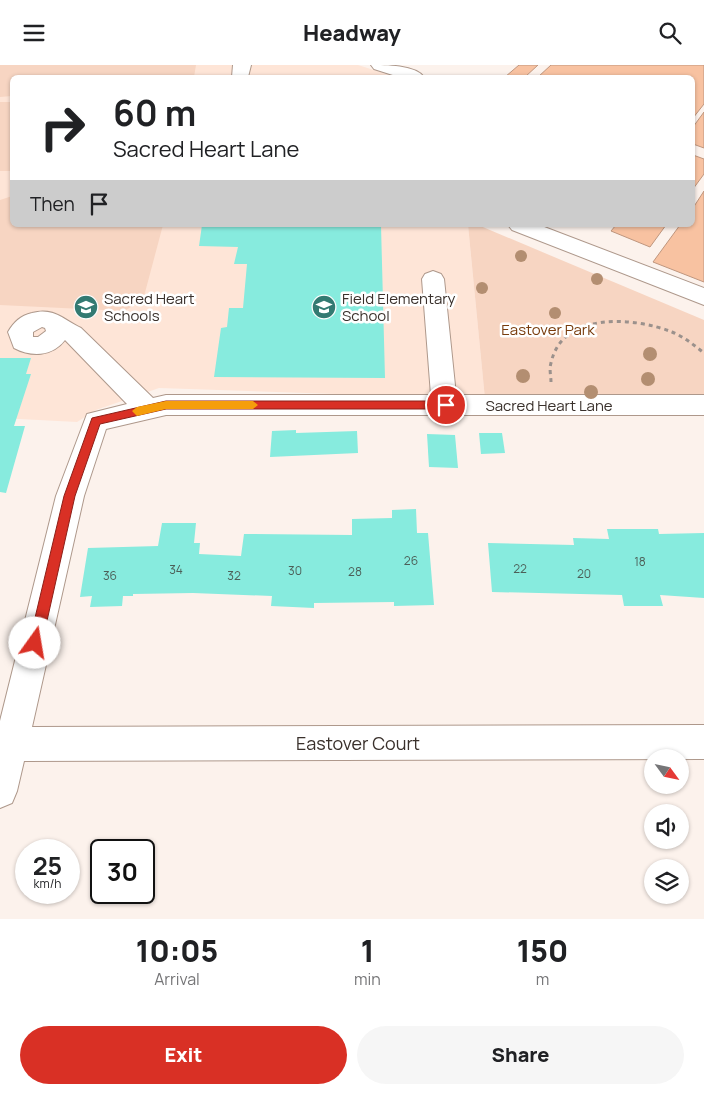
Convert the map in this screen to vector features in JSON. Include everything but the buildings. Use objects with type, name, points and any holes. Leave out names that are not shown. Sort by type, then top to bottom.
[{"type":"street","points":[[380,65],[409,75]]},
{"type":"street","points":[[524,227],[704,297]]},
{"type":"street","points":[[433,279],[442,389],[446,405]]},
{"type":"street","points":[[59,327],[73,334],[148,409]]},
{"type":"street","name":"Sacred Heart Lane","points":[[11,744],[70,496],[96,421],[166,405],[704,405]]},
{"type":"street","name":"Eastover Court","points":[[11,744],[704,742]]},
{"type":"street","points":[[0,791],[11,744]]},
{"type":"path","points":[[552,388],[550,366],[554,352],[574,332],[602,322],[622,320],[644,322],[664,328],[683,338],[704,353]]},
{"type":"shaded area","points":[[0,65],[358,65],[390,75],[10,75],[10,227],[468,227],[485,399],[159,388],[96,410],[77,422],[0,418]]},
{"type":"shaded area","points":[[519,65],[538,65],[527,75],[507,75]]},
{"type":"shaded area","points":[[551,65],[704,65],[704,104],[695,115],[695,75],[540,75]]},
{"type":"shaded area","points":[[704,112],[704,148],[695,145],[695,124]]},
{"type":"shaded area","points":[[695,156],[704,159],[704,174],[695,186]]},
{"type":"shaded area","points":[[704,191],[704,282],[653,262],[679,227],[695,227],[695,205]]},
{"type":"shaded area","points":[[614,227],[665,227],[650,247],[611,231]]},
{"type":"green space","points":[[0,65],[196,65],[194,75],[10,75],[10,96],[0,97]]},
{"type":"green space","points":[[0,102],[10,102],[10,171],[0,171]]},
{"type":"green space","points":[[10,197],[10,227],[162,227],[143,300],[124,311],[0,305],[0,200]]},
{"type":"green space","name":"Eastover Park","points":[[468,227],[483,227],[704,320],[704,398],[485,399]]},
{"type":"slow traffic","points":[[137,411],[166,405],[253,405]]},
{"type":"place","name":"Sacred Heart Schools","points":[[86,307]]},
{"type":"place","name":"Field Elementary School","points":[[324,307]]},
{"type":"route","points":[[35,643],[70,496],[96,421],[166,405],[446,405]]}]
